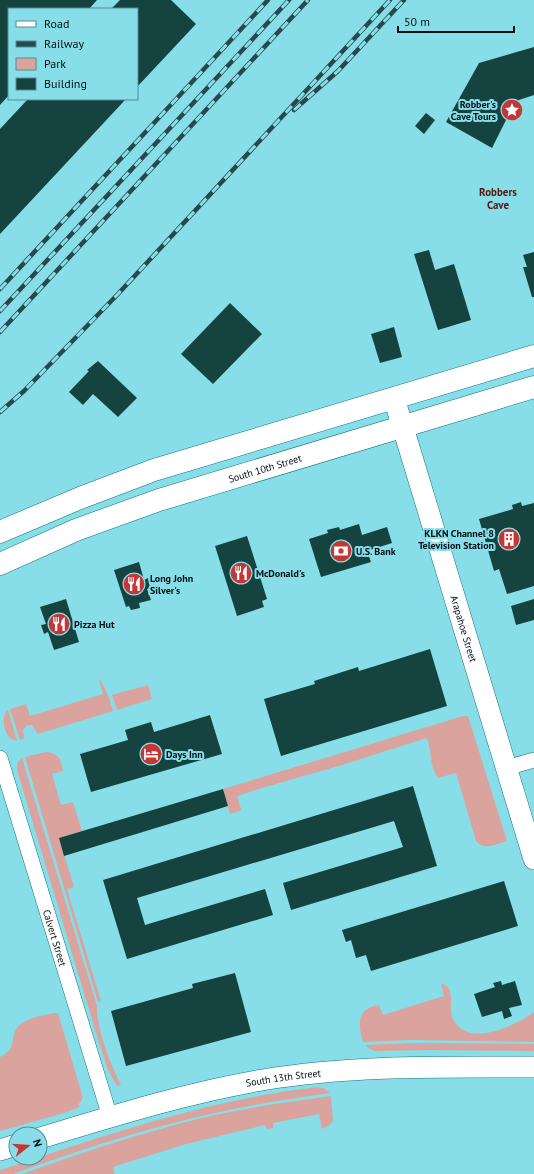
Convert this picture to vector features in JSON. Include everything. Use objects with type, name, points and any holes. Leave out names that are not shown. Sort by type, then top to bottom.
[{"type":"main road","points":[[0,532],[80,498],[154,470],[534,356]]},
{"type":"main road","name":"South 10th Street","points":[[0,564],[76,530],[159,500],[534,387]]},
{"type":"main road","name":"Arapahoe Street","points":[[394,398],[534,859]]},
{"type":"main road","name":"South 13th Street","points":[[48,1136],[151,1105],[226,1087],[299,1075],[404,1067],[534,1066]]},
{"type":"street","name":"Calvert Street","points":[[0,758],[110,1117]]},
{"type":"street","points":[[506,768],[534,760]]},
{"type":"green space","points":[[100,679],[108,695],[113,711],[38,734],[32,725],[27,725],[23,730],[24,738],[20,740],[10,709],[26,704],[30,716],[103,694]]},
{"type":"green space","points":[[148,685],[152,699],[117,710],[112,695]]},
{"type":"green space","points":[[8,710],[17,741],[11,739],[6,733],[4,716]]},
{"type":"green space","points":[[463,716],[468,716],[507,841],[494,845],[483,846],[476,841],[456,773],[438,778],[433,769],[427,738],[237,796],[241,809],[240,811],[230,814],[223,789]]},
{"type":"green space","points":[[46,752],[59,757],[63,771],[52,774],[61,805],[73,802],[82,831],[59,838],[74,887],[67,889],[101,1001],[98,1002],[25,757]]},
{"type":"green space","points":[[22,758],[97,1006],[97,1015],[102,1035],[113,1068],[121,1085],[117,1086],[108,1070],[96,1033],[17,770],[18,762]]},
{"type":"green space","points":[[443,984],[447,986],[451,994],[451,1013],[459,1027],[468,1032],[479,1034],[491,1032],[526,1018],[534,1012],[534,1042],[412,1040],[363,1042],[360,1029],[360,1018],[366,1010],[379,1005],[383,1015],[444,996],[441,985]]},
{"type":"green space","points":[[58,1013],[83,1098],[78,1105],[80,1107],[18,1126],[8,1126],[8,1129],[0,1131],[0,1057],[6,1054],[11,1047],[15,1032],[20,1025],[24,1022],[44,1015]]},
{"type":"green space","points":[[412,1043],[534,1044],[534,1051],[375,1051],[365,1045]]},
{"type":"green space","points":[[319,1087],[330,1093],[254,1105],[160,1126],[48,1162],[48,1154],[157,1120],[237,1100]]},
{"type":"green space","points":[[331,1096],[333,1121],[322,1129],[319,1114],[273,1123],[273,1128],[267,1129],[265,1125],[186,1144],[113,1167],[115,1174],[22,1174],[48,1166],[48,1165],[66,1158],[156,1130],[218,1114]]},
{"type":"green space","points":[[12,1166],[36,1166],[13,1174],[0,1174],[0,1170]]},
{"type":"building","points":[[0,0],[97,0],[90,8],[8,8],[8,96],[0,105]]},
{"type":"building","points":[[120,0],[171,0],[196,24],[138,86],[138,8],[112,8]]},
{"type":"building","points":[[534,47],[534,95],[510,103],[508,106],[512,108],[492,148],[446,122],[479,63]]},
{"type":"building","points":[[27,100],[125,100],[0,234],[0,129]]},
{"type":"building","points":[[426,113],[435,120],[424,134],[415,126]]},
{"type":"building","points":[[429,250],[435,270],[454,264],[471,320],[438,330],[414,254]]},
{"type":"building","points":[[534,252],[534,297],[532,297],[523,267],[527,267],[523,255]]},
{"type":"building","points":[[230,303],[262,334],[213,384],[181,354]]},
{"type":"building","points":[[394,327],[402,357],[380,363],[371,334]]},
{"type":"building","points":[[98,361],[137,398],[118,417],[93,394],[83,405],[69,392],[89,371],[87,370]]},
{"type":"building","name":"KLKN Channel 8 Television Station","points":[[521,502],[522,506],[534,503],[534,586],[507,594],[499,569],[494,571],[479,519],[513,509],[512,505]]},
{"type":"building","name":"U.S. Bank","points":[[359,524],[362,535],[387,527],[392,543],[367,551],[371,562],[321,577],[309,539],[328,533],[327,530],[339,527],[340,530]]},
{"type":"building","name":"McDonald's","points":[[247,536],[267,599],[262,601],[264,607],[237,616],[215,546]]},
{"type":"building","name":"Long John Silver's","points":[[139,562],[144,580],[148,578],[150,588],[147,589],[151,600],[139,603],[140,608],[131,610],[129,606],[126,607],[114,570]]},
{"type":"building","name":"Pizza Hut","points":[[66,599],[79,642],[54,650],[48,632],[44,634],[41,625],[46,624],[40,607]]},
{"type":"building","points":[[534,599],[534,620],[516,625],[511,606]]},
{"type":"building","points":[[430,649],[447,706],[281,756],[264,699],[315,684],[314,681],[358,667],[359,671]]},
{"type":"building","name":"Days Inn","points":[[210,715],[222,754],[91,792],[80,754],[128,740],[125,730],[151,722],[154,732]]},
{"type":"building","points":[[413,786],[437,866],[291,910],[283,883],[403,847],[394,821],[137,898],[145,925],[265,889],[273,915],[127,959],[103,880]]},
{"type":"building","points":[[223,789],[228,806],[64,856],[59,838]]},
{"type":"building","points":[[504,881],[518,926],[371,971],[366,955],[356,958],[351,940],[346,942],[342,930]]},
{"type":"building","points":[[235,973],[251,1032],[126,1066],[111,1011],[193,988],[192,984]]},
{"type":"building","points":[[501,981],[502,985],[515,981],[522,1005],[509,1008],[512,1016],[504,1019],[502,1011],[482,1017],[474,994],[495,987],[493,983]]},
{"type":"railway","points":[[0,289],[268,0]]},
{"type":"railway","points":[[0,311],[289,0]]},
{"type":"railway","points":[[0,332],[308,0]]},
{"type":"railway","points":[[0,412],[24,391],[118,294],[390,0]]},
{"type":"railway","points":[[294,110],[338,71],[404,0]]},
{"type":"place","name":"Robber's Cave Tours","points":[[512,110]]},
{"type":"place","name":"KLKN Channel 8 Television Station","points":[[509,539]]},
{"type":"place","name":"U.S. Bank","points":[[341,551]]},
{"type":"place","name":"McDonald's","points":[[241,573]]},
{"type":"place","name":"Long John Silver's","points":[[134,584]]},
{"type":"place","name":"Pizza Hut","points":[[59,624]]},
{"type":"place","name":"Days Inn","points":[[151,754]]},
{"type":"district","name":"Robbers Cave","points":[[498,198]]}]
